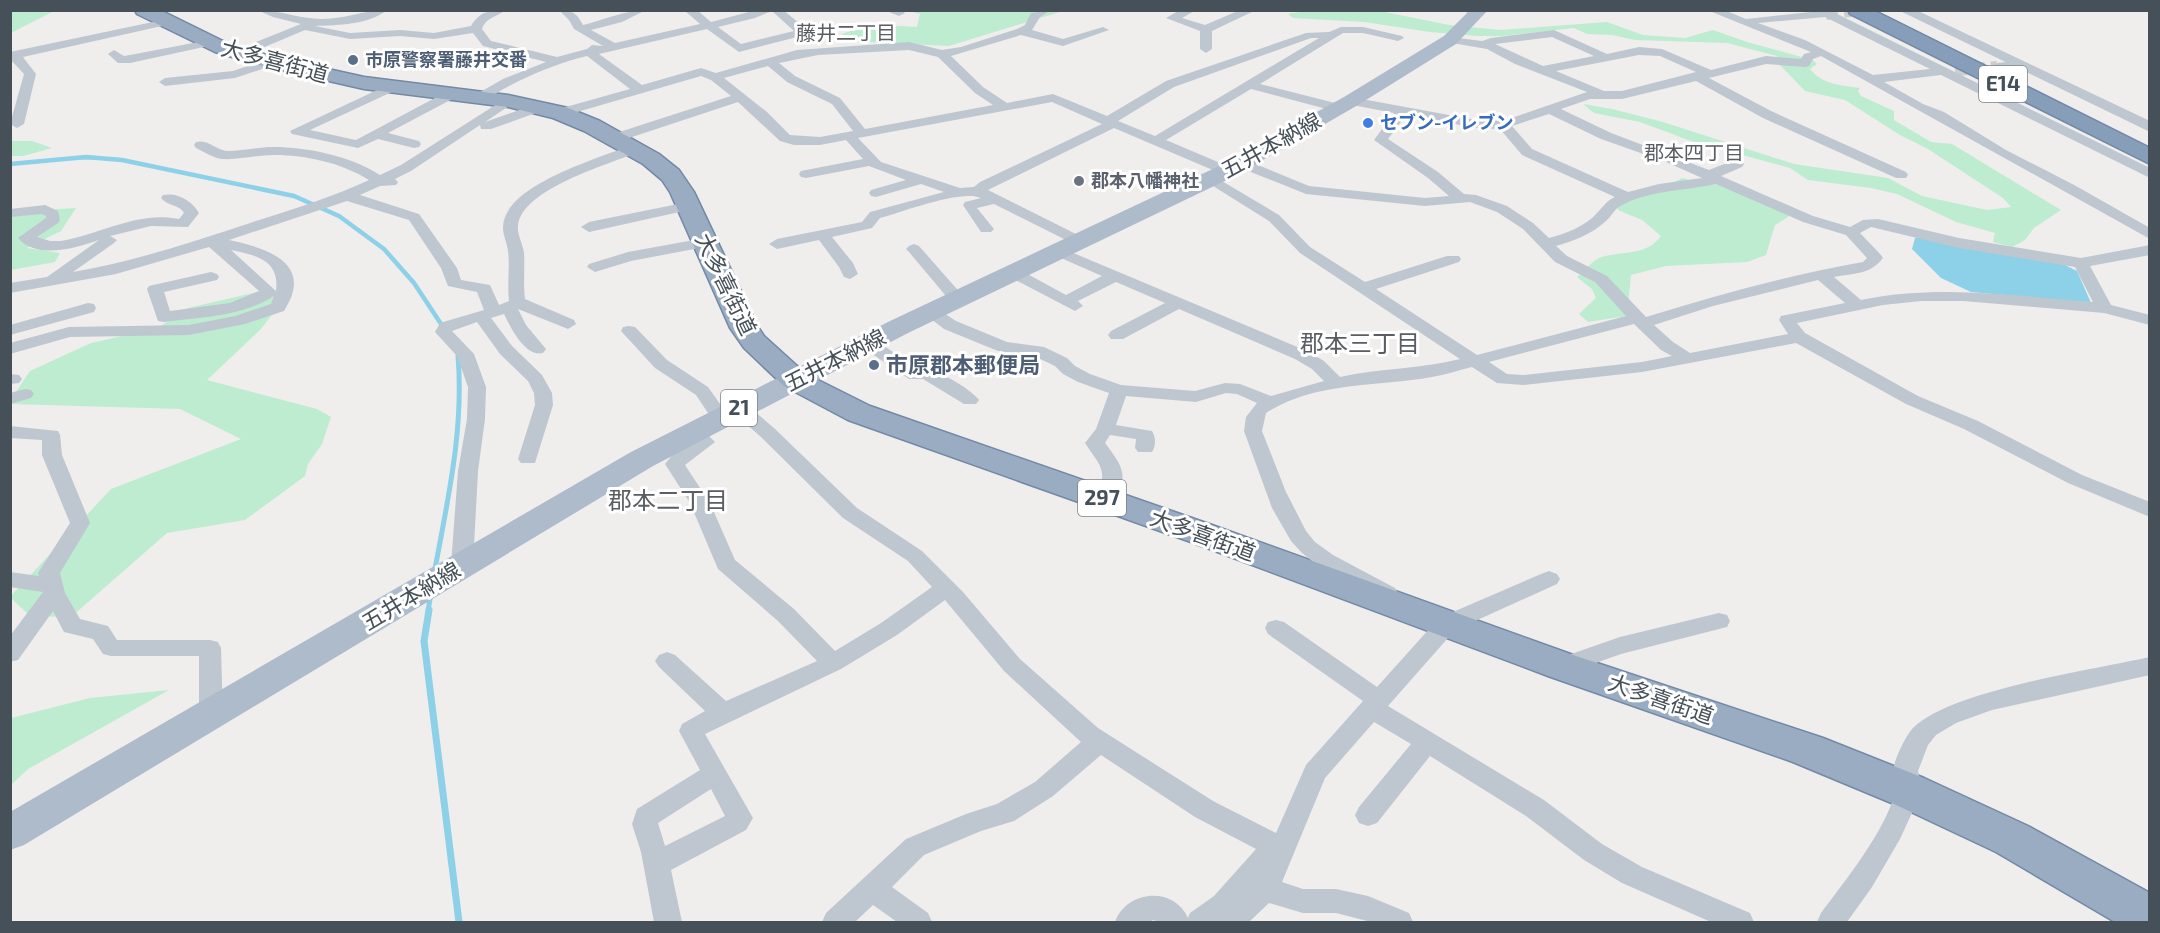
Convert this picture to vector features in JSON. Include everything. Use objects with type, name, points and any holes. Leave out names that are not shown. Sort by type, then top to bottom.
[{"type":"highway","name":"E14","points":[[1857,10],[2150,157]]},
{"type":"highway","name":"E14","points":[[1877,10],[2150,145]]},
{"type":"highway","name":"大多喜街道","points":[[156,16],[223,48],[270,62],[392,87],[508,103],[625,143],[671,175],[688,206],[744,328],[767,355],[795,380],[859,413],[1105,499],[1562,666],[1808,750],[1909,791],[2012,839],[2150,918]]},
{"type":"main road","name":"五井本納線","points":[[10,833],[211,717],[642,459],[930,312],[1226,171],[1345,104],[1450,40],[1473,11]]},
{"type":"street","points":[[262,10],[339,35],[400,33],[434,36]]},
{"type":"street","points":[[114,54],[122,60],[223,48],[310,24],[357,21],[382,10]]},
{"type":"street","points":[[564,10],[574,18],[581,29],[614,47]]},
{"type":"street","points":[[581,29],[618,20],[641,10]]},
{"type":"street","points":[[688,10],[739,48],[803,32]]},
{"type":"street","points":[[201,145],[222,155],[272,151],[297,152],[333,160],[364,171],[381,182],[403,183],[418,177],[471,134],[492,123],[508,103],[507,82],[557,61],[767,10]]},
{"type":"street","points":[[715,77],[797,54],[816,43],[776,10]]},
{"type":"street","points":[[797,54],[909,46],[942,54],[963,50],[1021,31],[1029,27],[1035,15],[1046,10]]},
{"type":"street","points":[[1191,10],[1172,18],[1206,29],[1251,10]]},
{"type":"street","points":[[1712,10],[1821,52],[1873,79],[1918,107],[1939,115],[2001,153],[2071,189],[2150,235]]},
{"type":"street","points":[[1904,10],[2150,127]]},
{"type":"street","points":[[476,29],[478,23],[491,11]]},
{"type":"street","points":[[1742,21],[1822,12],[1948,71],[2150,174]]},
{"type":"street","points":[[17,124],[25,100],[25,75],[13,56],[156,16]]},
{"type":"street","points":[[392,45],[476,29]]},
{"type":"street","points":[[476,29],[487,44],[557,61]]},
{"type":"street","points":[[1206,29],[1206,49]]},
{"type":"street","points":[[1157,140],[1341,30],[1351,29],[1398,38]]},
{"type":"street","points":[[1021,31],[1063,43],[1103,30]]},
{"type":"street","points":[[1485,45],[1491,41],[1554,33],[1605,57]]},
{"type":"street","points":[[978,191],[985,185],[1109,123],[1157,90],[1205,70],[1310,35],[1332,35]]},
{"type":"street","points":[[1450,40],[1485,45],[1601,95]]},
{"type":"street","points":[[590,53],[602,41]]},
{"type":"street","points":[[1543,70],[1638,51],[1662,53],[1710,74]]},
{"type":"street","points":[[1205,70],[1252,84],[1345,104],[1488,126],[1503,125],[1589,95],[1622,95],[1766,60],[1805,63],[1808,57],[1821,52]]},
{"type":"street","points":[[590,53],[640,90]]},
{"type":"street","points":[[942,54],[979,90],[1003,106]]},
{"type":"street","points":[[165,82],[235,74],[270,62]]},
{"type":"street","points":[[770,62],[791,79],[836,101],[872,162]]},
{"type":"street","points":[[1997,67],[2016,65]]},
{"type":"street","points":[[1873,79],[1948,71]]},
{"type":"street","points":[[392,87],[297,131],[358,144],[376,134],[508,103],[640,90],[700,72],[715,77],[785,138],[794,141],[819,141],[1053,98],[1226,171],[1320,192],[1425,202],[1460,198],[1481,201],[1502,209],[1528,225],[1561,259],[1601,279],[1667,346],[1687,358]]},
{"type":"street","points":[[1697,76],[1769,115],[1809,130],[1901,175]]},
{"type":"street","points":[[528,459],[544,405],[543,393],[536,379],[506,350],[500,309],[515,284],[516,251],[510,227],[516,208],[549,183],[625,143],[740,97]]},
{"type":"street","points":[[10,103],[25,100]]},
{"type":"street","points":[[10,288],[116,269],[230,236],[347,196],[381,182],[406,168],[508,103]]},
{"type":"street","points":[[1417,613],[1307,546],[1288,520],[1253,431],[1255,417],[1271,402],[1335,382],[1431,372],[1821,274],[1852,271],[1874,262],[1875,258],[1851,232],[1808,219],[1671,159],[1606,136],[1595,129],[1549,110]]},
{"type":"street","points":[[1402,111],[1381,140],[1433,175],[1460,198]]},
{"type":"street","points":[[1503,125],[1527,152],[1627,197]]},
{"type":"street","points":[[376,134],[414,144]]},
{"type":"street","points":[[806,174],[872,162],[959,192]]},
{"type":"street","points":[[1547,243],[1558,241],[1586,228],[1601,218],[1609,207],[1627,197],[1661,186],[1699,184],[1737,164]]},
{"type":"street","points":[[1226,171],[1305,250],[1503,380],[1642,367],[1799,337]]},
{"type":"street","points":[[876,193],[920,180]]},
{"type":"street","points":[[777,243],[867,225],[875,215],[959,192],[978,191],[997,199],[1115,276],[1301,355],[1318,365],[1335,382]]},
{"type":"street","points":[[347,196],[414,217],[449,268],[454,283],[459,286],[471,285],[484,288],[537,349]]},
{"type":"street","points":[[49,281],[115,235],[128,231],[183,224],[192,213],[187,205],[168,198]]},
{"type":"street","points":[[986,229],[970,205],[997,199]]},
{"type":"street","points":[[589,227],[688,206]]},
{"type":"street","points":[[10,213],[45,209],[53,214],[53,220],[26,238],[48,246],[65,246],[119,228],[167,220],[230,236]]},
{"type":"street","points":[[1851,232],[1868,223],[1878,223],[1959,243],[2080,263],[2150,249]]},
{"type":"street","points":[[822,234],[850,274]]},
{"type":"street","points":[[211,277],[155,289],[164,317],[239,305],[258,300],[268,292],[212,241]]},
{"type":"street","points":[[10,350],[69,332],[189,330],[239,320],[278,308],[285,296],[286,276],[276,261],[262,252],[212,241]]},
{"type":"street","points":[[595,267],[628,257],[705,243]]},
{"type":"street","points":[[914,249],[957,299]]},
{"type":"street","points":[[1363,288],[1453,259]]},
{"type":"street","points":[[2080,263],[2104,308]]},
{"type":"street","points":[[1014,273],[1071,304],[1115,276]]},
{"type":"street","points":[[1821,274],[1857,305]]},
{"type":"street","points":[[2150,320],[2104,308],[1963,296],[1921,296],[1857,305],[1787,320],[1799,337],[1912,400],[1971,425],[2075,479],[2150,510]]},
{"type":"street","points":[[1117,335],[1178,303]]},
{"type":"street","points":[[10,330],[88,308]]},
{"type":"street","points":[[462,565],[468,471],[476,418],[477,387],[465,354],[443,332],[446,327],[500,309],[568,324]]},
{"type":"street","points":[[930,312],[951,325],[1004,347],[1038,351],[1061,362],[1069,370],[1084,378],[1119,390],[1196,398],[1225,388],[1240,389],[1271,402]]},
{"type":"street","points":[[629,331],[661,364],[730,413],[768,433],[850,513],[915,556],[1012,664],[1089,735],[1204,809],[1279,847]]},
{"type":"street","points":[[868,343],[915,375],[925,373],[930,375],[970,400]]},
{"type":"street","points":[[1105,499],[1114,482],[1114,469],[1095,443],[1105,429],[1119,390]]},
{"type":"street","points":[[1105,429],[1145,435],[1145,448]]},
{"type":"street","points":[[10,432],[51,435],[52,455],[80,523],[49,573],[53,589],[72,626],[100,632],[111,648],[210,648],[211,717]]},
{"type":"street","points":[[694,432],[705,442],[681,457],[675,464],[700,503],[726,564],[786,615],[833,663]]},
{"type":"street","points":[[10,579],[53,589]]},
{"type":"street","points":[[1230,922],[1265,889],[1279,847],[1315,772],[1447,624],[1549,579]]},
{"type":"street","points":[[657,864],[737,822],[740,818],[691,731],[703,722],[833,663],[889,629],[946,588]]},
{"type":"street","points":[[10,654],[53,589]]},
{"type":"street","points":[[1562,666],[1584,656],[1628,643],[1719,621]]},
{"type":"street","points":[[1276,628],[1427,742],[1535,808],[1593,852],[1632,875],[1740,922]]},
{"type":"street","points":[[667,661],[723,713]]},
{"type":"street","points":[[1831,922],[1863,879],[1887,839],[1909,791],[1905,771],[1917,741],[1927,728],[1947,716],[1990,701],[2146,671]]},
{"type":"street","points":[[836,922],[915,847],[1005,813],[1044,789],[1100,741]]},
{"type":"street","points":[[1368,815],[1427,742]]},
{"type":"street","points":[[668,922],[657,864],[645,824],[646,817],[716,773]]},
{"type":"street","points":[[1200,922],[1224,905],[1279,847]]},
{"type":"street","points":[[872,888],[918,922]]},
{"type":"street","points":[[1265,889],[1303,901],[1336,901],[1368,908],[1399,922]]},
{"type":"street","points":[[1129,922],[1149,907],[1163,909],[1176,922]]},
{"type":"green space","points":[[11,10],[54,10],[54,11],[11,33]]},
{"type":"green space","points":[[909,11],[1063,11],[949,46],[845,41],[840,35],[859,28],[888,25],[917,27],[920,14]]},
{"type":"green space","points":[[1304,11],[1385,12],[1449,25],[1501,30],[1607,22],[1643,35],[1685,38],[1713,30],[1813,60],[1817,64],[1810,69],[1821,78],[1833,83],[1860,88],[1858,91],[1861,96],[1894,111],[1894,120],[1931,142],[1952,144],[2061,210],[2034,228],[2025,240],[2012,247],[1993,242],[1995,233],[1956,222],[1897,194],[1871,188],[1808,180],[1790,168],[1691,141],[1640,122],[1594,113],[1583,104],[1663,122],[1794,164],[1888,178],[1922,196],[1987,210],[2011,207],[2003,198],[1928,149],[1900,135],[1845,100],[1805,91],[1779,64],[1777,56],[1727,43],[1635,40],[1612,35],[1587,34],[1574,28],[1502,36],[1478,36],[1430,32],[1364,22],[1293,18],[1288,14]]},
{"type":"green space","points":[[11,141],[32,141],[52,148],[23,156],[11,156]]},
{"type":"green space","points":[[1682,178],[1710,185],[1718,184],[1791,215],[1775,225],[1766,255],[1747,262],[1666,266],[1631,275],[1627,316],[1588,322],[1579,314],[1596,298],[1592,289],[1577,277],[1599,258],[1641,250],[1655,243],[1661,236],[1642,220],[1618,210],[1618,204],[1659,190]]},
{"type":"green space","points":[[76,208],[61,231],[27,248],[60,253],[55,262],[11,270],[11,212]]},
{"type":"green space","points":[[270,289],[280,304],[261,329],[207,380],[317,409],[331,417],[322,444],[308,464],[305,476],[245,520],[167,533],[71,617],[30,616],[10,597],[111,489],[241,439],[180,409],[11,404],[11,399],[30,371],[91,343],[158,328],[188,308]]},
{"type":"green space","points":[[169,690],[28,769],[11,785],[11,718],[90,698]]},
{"type":"water","points":[[1923,236],[2065,265],[2077,271],[2091,303],[1971,292],[1941,278],[1912,249],[1915,238]]},
{"type":"waterway","points":[[10,164],[86,157],[122,160],[294,196],[339,216],[384,249],[414,283],[443,327]]},
{"type":"waterway","points":[[76,158],[97,158]]},
{"type":"waterway","points":[[435,569],[450,490],[457,437],[458,356]]},
{"type":"waterway","points":[[428,611],[431,593]]},
{"type":"waterway","points":[[429,610],[424,641],[459,922]]},
{"type":"tunnel","points":[[1826,14],[1860,10]]},
{"type":"tunnel","points":[[1955,70],[1997,67]]},
{"type":"place","name":"市原警察署藤井交番","points":[[353,60]]},
{"type":"place","name":"セブン-イレブン","points":[[1368,123]]},
{"type":"place","name":"郡本八幡神社","points":[[1079,181]]},
{"type":"place","name":"市原郡本郵便局","points":[[874,365]]},
{"type":"district","name":"藤井二丁目","points":[[846,33]]},
{"type":"district","name":"郡本四丁目","points":[[1694,153]]},
{"type":"district","name":"郡本三丁目","points":[[1360,344]]},
{"type":"district","name":"郡本二丁目","points":[[668,501]]}]
